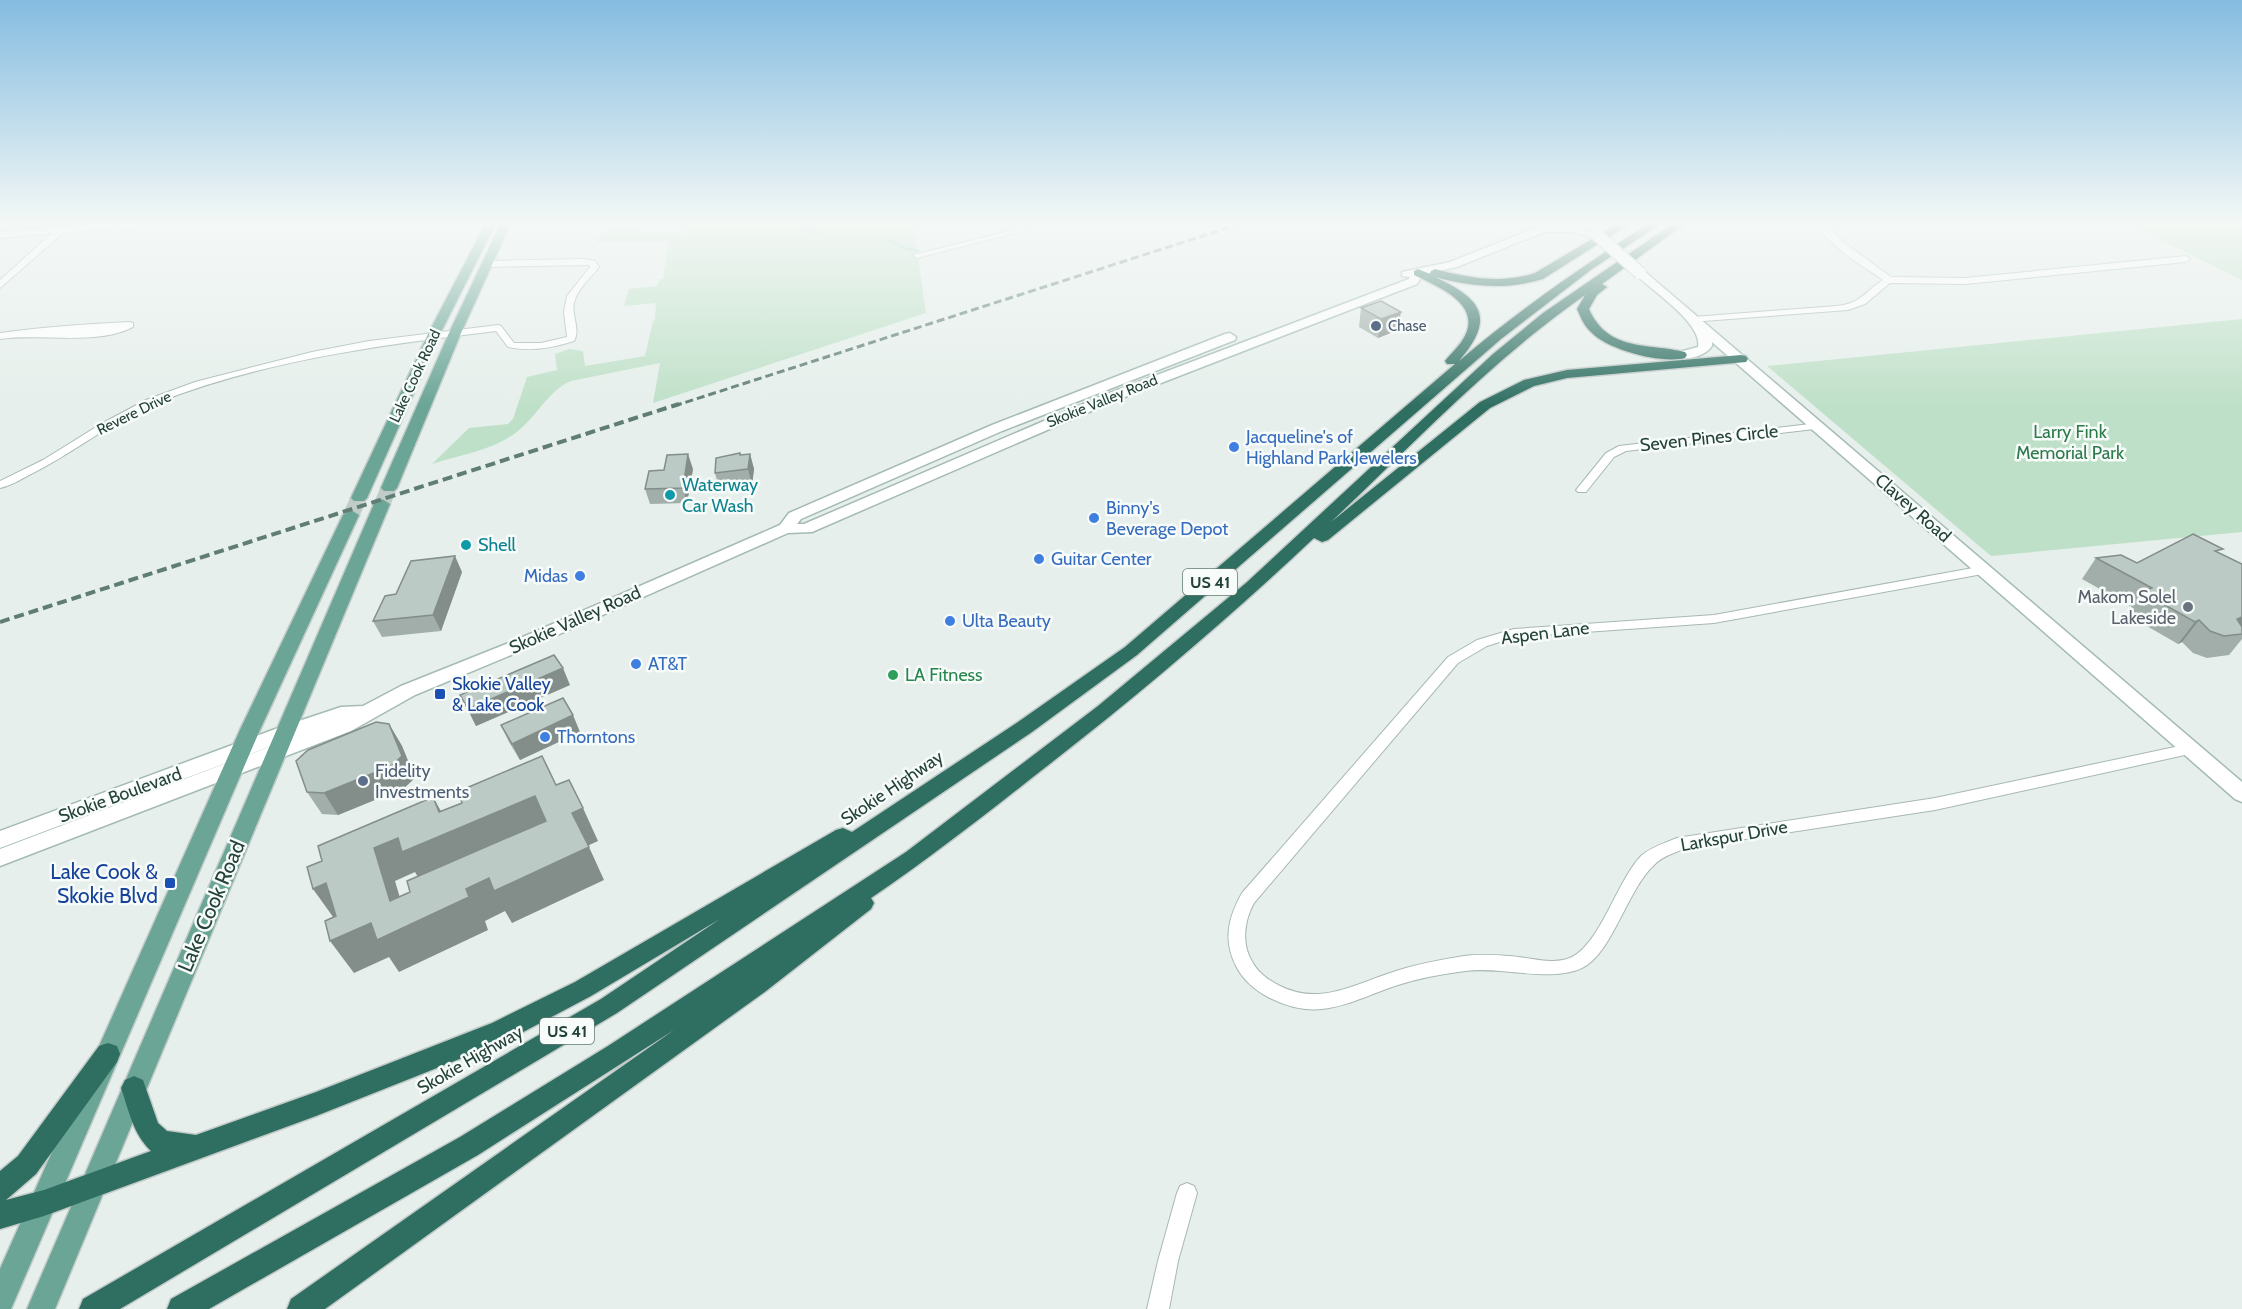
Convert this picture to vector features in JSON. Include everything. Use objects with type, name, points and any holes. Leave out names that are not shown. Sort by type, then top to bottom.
[{"type":"highway","points":[[1388,428],[1410,402],[1468,344],[1476,325],[1474,310],[1464,297],[1445,284]]},
{"type":"highway","name":"Skokie Highway","points":[[93,1309],[609,1006],[1025,727],[1131,651],[1388,428],[1529,310],[1567,284]]},
{"type":"highway","name":"US 41","points":[[181,1309],[469,1146],[617,1054],[914,858],[1105,711],[1252,587],[1498,357],[1590,284]]},
{"type":"highway","points":[[1605,284],[1592,293],[1583,309],[1592,327],[1616,342],[1652,352],[1684,355],[1735,355]]},
{"type":"highway","points":[[1252,587],[1318,540],[1485,405],[1512,390],[1529,383],[1567,374],[1735,355]]},
{"type":"highway","points":[[0,1215],[44,1203],[330,1099],[501,1031],[583,989],[1025,727]]},
{"type":"highway","points":[[301,1309],[392,1242],[758,984],[846,918],[914,858]]},
{"type":"highway","points":[[0,1189],[27,1165],[108,1054]]},
{"type":"highway","points":[[134,1088],[148,1131],[161,1143],[196,1147]]},
{"type":"main road","name":"Lake Cook Road","points":[[3,1297],[237,759],[436,331],[460,284]]},
{"type":"main road","name":"Lake Cook Road","points":[[40,1309],[478,284]]},
{"type":"main road","name":"Skokie Valley Road","points":[[786,528],[795,516],[997,428],[1371,284]]},
{"type":"main road","name":"Skokie Valley Road","points":[[237,759],[280,743],[344,726],[364,712],[786,528],[806,529],[1011,438],[1405,284]]},
{"type":"main road","name":"Clavey Road","points":[[1653,284],[2242,794]]},
{"type":"main road","points":[[1684,355],[1702,350],[1706,346],[1705,337],[1694,320]]},
{"type":"main road","points":[[1074,398],[1087,407]]},
{"type":"main road","points":[[997,428],[1011,438]]},
{"type":"main road","name":"Skokie Boulevard","points":[[0,840],[237,759]]},
{"type":"main road","name":"Skokie Boulevard","points":[[0,858],[237,759]]},
{"type":"street","name":"Revere Drive","points":[[0,485],[47,462],[105,426],[150,402],[199,384],[312,355],[457,329],[498,328],[511,345],[521,347],[556,344],[571,339],[573,334],[566,312],[572,293],[580,284]]},
{"type":"street","points":[[1694,320],[1832,310],[1854,306],[1870,297],[1880,284]]},
{"type":"street","points":[[0,336],[18,333],[59,328],[130,325],[125,329],[113,331],[68,334],[18,333]]},
{"type":"street","name":"Seven Pines Circle","points":[[1582,490],[1611,455],[1623,448],[1819,426]]},
{"type":"street","name":"Aspen Lane","points":[[1336,1002],[1324,1004],[1297,1002],[1280,996],[1259,982],[1246,969],[1236,945],[1239,913],[1248,898],[1421,695],[1453,660],[1467,650],[1514,633],[1714,619],[1984,570]]},
{"type":"street","name":"Larkspur Drive","points":[[1336,1002],[1393,980],[1459,964],[1505,963],[1558,967],[1578,962],[1591,951],[1631,880],[1647,861],[1683,842],[1935,804],[2189,749]]},
{"type":"street","points":[[1158,1309],[1168,1261],[1187,1193]]},
{"type":"green space","points":[[658,284],[922,284],[926,313],[653,403],[660,363],[571,381],[549,397],[525,425],[509,438],[477,451],[432,464],[469,428],[508,424],[513,419],[527,377],[557,370],[555,354],[569,349],[583,351],[585,366],[645,356],[655,320],[656,303],[624,306],[629,289]]},
{"type":"green space","name":"Larry Fink Memorial Park","points":[[2242,319],[2242,532],[1991,556],[1767,366]]},
{"type":"building","points":[[1381,301],[1401,312],[1381,319],[1361,308]]},
{"type":"building","points":[[740,453],[740,455],[750,454],[748,469],[715,473],[716,458]]},
{"type":"building","points":[[688,454],[683,488],[645,489],[649,471],[664,470],[667,455]]},
{"type":"building","points":[[2193,534],[2223,549],[2215,551],[2242,564],[2242,617],[2237,619],[2242,627],[2242,634],[2224,636],[2210,631],[2199,620],[2195,622],[2142,592],[2152,588],[2096,558],[2121,555],[2137,563]]},
{"type":"building","points":[[455,556],[433,615],[373,621],[385,596],[396,594],[411,561]]},
{"type":"building","points":[[554,655],[563,668],[468,709],[460,695]]},
{"type":"building","points":[[563,698],[573,715],[512,744],[501,725]]},
{"type":"building","points":[[376,722],[389,724],[402,756],[391,766],[324,793],[307,792],[296,761],[308,750]]},
{"type":"building","points":[[542,756],[556,785],[569,780],[583,808],[572,813],[589,847],[494,891],[489,878],[466,889],[469,897],[377,940],[371,923],[330,941],[325,921],[336,916],[326,883],[313,889],[307,867],[322,861],[318,846],[433,797],[439,812],[462,803],[457,792]],"holes":[[[535,796],[546,821],[407,881],[410,892],[390,901],[374,848],[398,838],[402,852]]]},
{"type":"tunnel","points":[[382,504],[389,488]]},
{"type":"tunnel","points":[[351,515],[359,498]]},
{"type":"railway","points":[[674,406],[1053,284]]},
{"type":"railway","points":[[0,622],[679,404]]},
{"type":"place","name":"Chase","points":[[1376,326]]},
{"type":"place","name":"Jacqueline's of Highland Park Jewelers","points":[[1234,447]]},
{"type":"place","name":"Waterway Car Wash","points":[[670,495]]},
{"type":"place","name":"Binny's Beverage Depot","points":[[1094,518]]},
{"type":"place","name":"Shell","points":[[466,545]]},
{"type":"place","name":"Guitar Center","points":[[1039,559]]},
{"type":"place","name":"Midas","points":[[580,576]]},
{"type":"place","name":"Makom Solel Lakeside","points":[[2188,607]]},
{"type":"place","name":"Ulta Beauty","points":[[950,621]]},
{"type":"place","name":"AT&T","points":[[636,664]]},
{"type":"place","name":"LA Fitness","points":[[893,675]]},
{"type":"place","name":"Skokie Valley & Lake Cook","points":[[440,694]]},
{"type":"place","name":"Thorntons","points":[[545,737]]},
{"type":"place","name":"Fidelity Investments","points":[[363,781]]},
{"type":"place","name":"Lake Cook & Skokie Blvd","points":[[170,883]]}]
